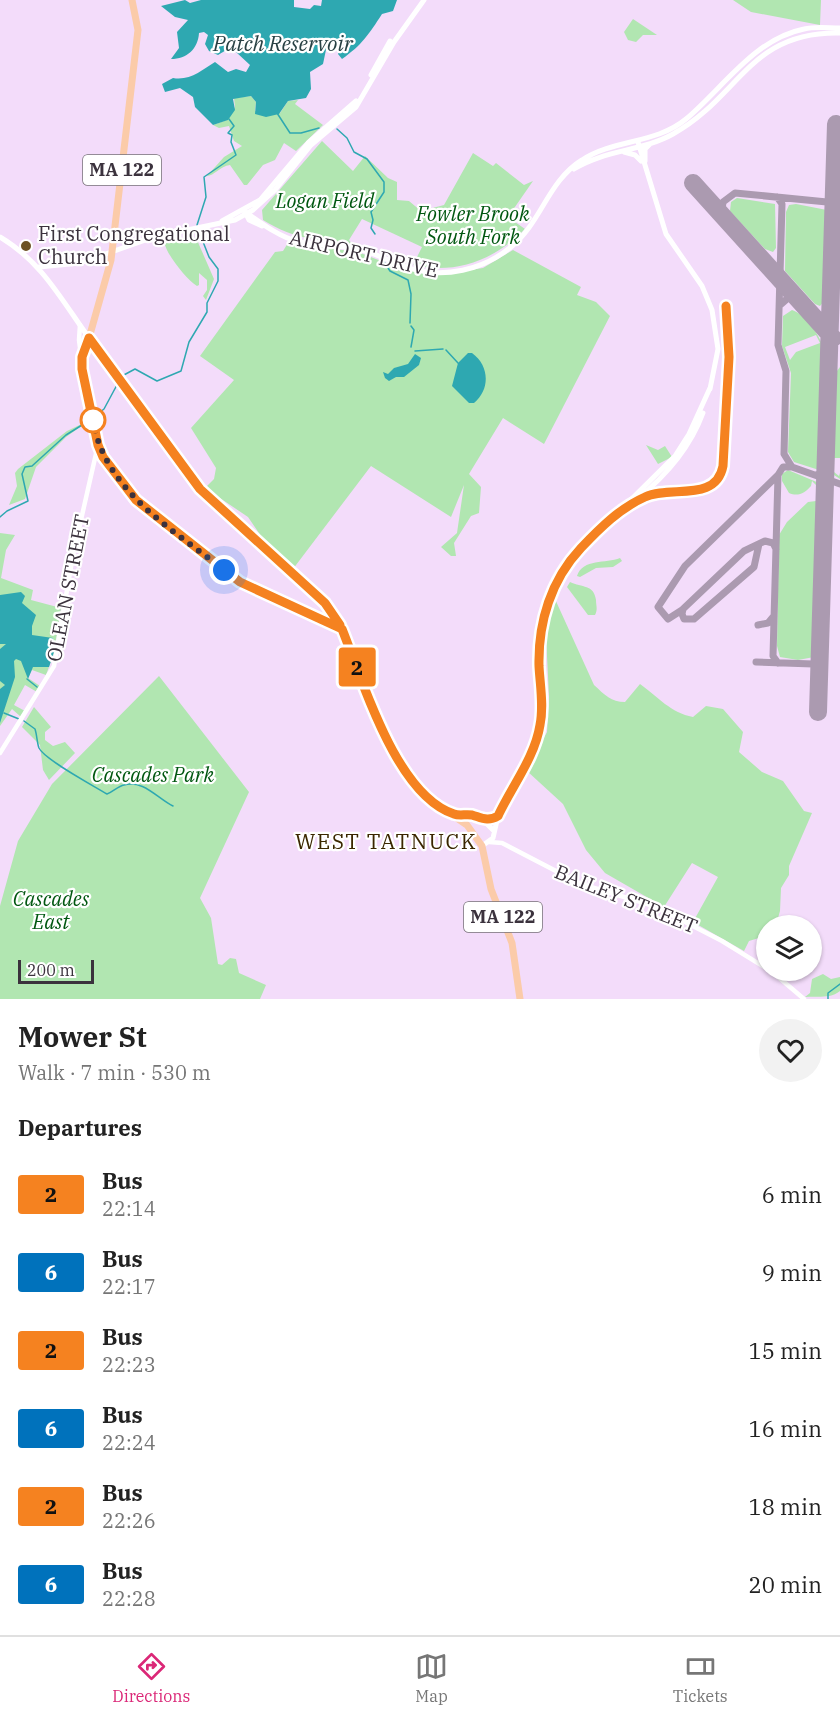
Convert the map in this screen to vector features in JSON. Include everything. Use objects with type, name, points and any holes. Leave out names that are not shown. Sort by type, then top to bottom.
[{"type":"main road","name":"MA 122","points":[[132,0],[138,30],[112,253],[89,338],[200,489],[325,603],[342,629],[381,727],[409,778],[426,797],[464,822],[482,846],[491,889],[512,943],[520,999]]},
{"type":"main road","points":[[209,226],[246,213],[266,194],[308,143],[358,99],[387,46],[421,1]]},
{"type":"main road","points":[[39,267],[67,266],[152,238],[235,220],[260,205],[311,145],[358,104],[390,47],[421,1]]},
{"type":"main road","points":[[639,145],[682,122],[759,50],[773,41],[804,29],[840,28]]},
{"type":"main road","points":[[639,145],[666,138],[691,123],[758,58],[773,47],[806,34],[840,33]]},
{"type":"main road","points":[[645,161],[645,149],[650,143]]},
{"type":"main road","points":[[639,145],[648,177]]},
{"type":"main road","points":[[482,846],[489,842],[495,832],[498,816],[530,755],[540,729],[539,649],[549,602],[571,560],[661,472],[679,451],[710,388],[718,349],[712,310],[702,286],[669,241],[639,145]]},
{"type":"main road","name":"AIRPORT DRIVE","points":[[562,177],[584,163],[639,145]]},
{"type":"main road","name":"AIRPORT DRIVE","points":[[235,220],[269,228],[293,240],[357,249],[410,268],[456,271],[489,261],[512,246],[529,229],[553,187],[584,158],[639,145]]},
{"type":"main road","points":[[613,154],[632,153],[638,157],[645,169]]},
{"type":"main road","points":[[260,205],[258,216],[262,222]]},
{"type":"main road","points":[[246,213],[253,223]]},
{"type":"main road","name":"AIRPORT DRIVE","points":[[246,213],[269,228]]},
{"type":"main road","points":[[0,237],[16,246],[39,267],[89,338]]},
{"type":"main road","points":[[454,815],[472,815],[483,819],[495,832]]},
{"type":"main road","points":[[464,822],[472,815]]},
{"type":"main road","points":[[483,819],[498,816]]},
{"type":"street","points":[[80,326],[79,340],[98,445],[103,457],[136,500],[240,582],[342,629]]},
{"type":"street","points":[[82,357],[89,338]]},
{"type":"street","name":"OLEAN STREET","points":[[0,753],[54,665],[73,555],[98,445]]},
{"type":"street","points":[[495,832],[502,843]]},
{"type":"street","name":"BAILEY STREET","points":[[489,842],[502,843],[581,884],[652,905],[756,961]]},
{"type":"street","points":[[783,981],[804,999]]},
{"type":"green space","points":[[733,0],[821,0],[820,25],[751,12]]},
{"type":"green space","points":[[633,19],[657,35],[643,35],[636,42],[628,40],[624,32]]},
{"type":"green space","points":[[251,96],[256,102],[255,111],[280,113],[288,101],[298,100],[295,104],[323,125],[296,151],[284,143],[275,160],[263,165],[247,185],[244,185],[230,165],[207,176],[224,157],[242,146],[234,141],[229,126],[219,128],[213,125],[227,120],[235,107],[234,98]]},
{"type":"green space","points":[[322,141],[353,171],[365,156],[388,178],[397,182],[397,200],[409,201],[421,211],[444,205],[473,153],[493,166],[496,163],[524,185],[533,181],[508,217],[525,229],[501,249],[487,257],[459,266],[429,268],[413,265],[422,247],[362,219],[349,240],[352,244],[296,235],[263,220],[262,210]]},
{"type":"green space","points":[[737,198],[775,204],[776,248],[773,252],[765,249],[730,211],[731,202]]},
{"type":"green space","points":[[796,204],[827,210],[824,301],[820,306],[815,304],[785,271],[786,212],[789,205]]},
{"type":"green space","points":[[193,238],[197,240],[214,279],[206,300],[203,296],[207,290],[207,280],[199,273],[199,285],[193,283],[174,261],[165,245],[168,241]]},
{"type":"green space","points":[[288,243],[358,252],[404,270],[438,275],[483,268],[513,250],[581,287],[577,295],[596,302],[610,316],[544,444],[503,418],[469,474],[481,487],[479,513],[471,516],[454,543],[456,556],[451,556],[441,547],[457,533],[464,485],[451,517],[371,466],[293,569],[267,545],[248,517],[205,488],[214,479],[216,468],[191,428],[234,380],[200,356],[275,252],[283,251]]},
{"type":"green space","points":[[792,310],[802,315],[818,335],[823,346],[819,470],[794,462],[788,452],[791,373],[782,346],[783,316]],"holes":[[[816,335],[820,343],[796,352],[790,360],[785,347]]]},
{"type":"green space","points":[[840,367],[840,458],[834,458],[834,472],[839,476],[840,473],[840,479],[831,473],[834,375]]},
{"type":"green space","points":[[90,420],[66,437],[36,467],[25,499],[9,505],[17,486],[15,473],[18,469],[67,431]]},
{"type":"green space","points":[[646,445],[658,450],[665,446],[672,457],[658,464]]},
{"type":"green space","points":[[788,470],[819,483],[814,657],[798,660],[780,657],[777,646],[779,535],[787,522],[808,502],[816,501],[817,486],[812,481],[811,486],[804,492],[795,495],[789,493],[782,481],[782,474]]},
{"type":"green space","points":[[0,533],[15,535],[6,550],[1,578],[33,590],[31,600],[61,608],[54,653],[46,675],[32,670],[28,678],[40,686],[37,692],[25,685],[14,705],[25,711],[21,717],[12,709],[0,726]]},
{"type":"green space","points":[[620,558],[622,561],[613,567],[596,568],[580,577],[577,576],[584,566]]},
{"type":"green space","points":[[570,582],[593,591],[597,609],[595,615],[588,615],[567,587]]},
{"type":"green space","points":[[555,599],[594,685],[605,695],[616,701],[625,702],[640,684],[671,708],[685,715],[693,717],[706,706],[723,709],[743,732],[739,752],[762,772],[783,781],[804,811],[812,813],[789,866],[789,875],[781,888],[779,915],[756,915],[756,939],[749,941],[744,951],[693,922],[718,877],[692,863],[664,907],[605,873],[586,850],[563,804],[527,771],[547,732],[549,697],[546,636]]},
{"type":"green space","points":[[159,676],[249,792],[200,898],[211,918],[218,964],[222,965],[230,958],[236,959],[239,973],[266,985],[260,999],[0,999],[0,906],[18,841],[52,784]]},
{"type":"green space","points":[[34,707],[51,727],[45,732],[45,740],[53,746],[65,742],[75,753],[49,780],[43,770],[40,745],[22,727]]},
{"type":"green space","points":[[823,974],[831,979],[840,977],[840,991],[836,994],[805,997],[810,993],[812,981],[822,981]]},
{"type":"water","name":"Patch Reservoir","points":[[185,0],[190,3],[201,0],[294,0],[294,7],[310,9],[314,5],[321,6],[322,0],[397,0],[393,11],[382,14],[365,39],[342,59],[338,54],[343,43],[342,38],[327,45],[323,64],[310,72],[311,89],[306,98],[288,101],[279,114],[266,117],[255,114],[256,102],[251,96],[233,99],[235,110],[228,120],[213,125],[195,107],[193,97],[180,88],[165,92],[162,84],[173,78],[190,76],[215,62],[228,72],[236,69],[246,72],[250,65],[236,52],[228,49],[218,55],[209,51],[205,44],[208,35],[204,32],[199,33],[191,52],[177,59],[171,59],[179,48],[177,32],[188,20],[175,17],[161,6]]},
{"type":"water","points":[[468,353],[478,358],[486,378],[483,392],[474,403],[469,403],[452,386],[458,363]]},
{"type":"water","points":[[415,354],[421,358],[419,365],[404,377],[396,377],[389,381],[385,378],[383,372],[388,374],[394,368],[408,364]]},
{"type":"water","points":[[21,592],[25,596],[22,603],[36,615],[32,635],[53,638],[55,649],[49,667],[33,667],[28,679],[21,661],[16,659],[14,661],[15,677],[0,723],[0,689],[5,685],[0,681],[0,649],[6,644],[0,644],[0,595]]},
{"type":"waterway","points":[[277,113],[290,133],[301,133],[319,128]]},
{"type":"waterway","points":[[197,225],[206,197],[204,177],[236,155],[231,142],[232,135],[228,133],[234,126],[229,119]]},
{"type":"waterway","points":[[337,129],[347,138],[354,152],[367,159],[384,182],[384,192],[371,212],[373,220],[371,228],[375,234]]},
{"type":"waterway","points":[[122,376],[135,369],[157,381],[181,371],[189,342],[207,312],[207,303],[218,281],[218,269],[209,257],[198,229]]},
{"type":"waterway","points":[[384,262],[390,271],[408,280],[411,294],[410,323]]},
{"type":"waterway","points":[[411,326],[414,330],[411,347]]},
{"type":"waterway","points":[[415,351],[443,349]]},
{"type":"waterway","points":[[446,350],[458,363]]},
{"type":"waterway","points":[[94,417],[104,409],[118,383]]},
{"type":"waterway","points":[[0,517],[28,501],[22,474],[25,467],[32,466],[66,435],[90,420]]},
{"type":"waterway","points":[[27,679],[37,687]]},
{"type":"waterway","points":[[4,713],[19,719]]},
{"type":"waterway","points":[[24,721],[35,729],[39,748],[43,753],[107,794],[122,786],[138,785],[173,806]]},
{"type":"waterway","points":[[828,999],[828,993],[840,984]]},
{"type":"taxiway","points":[[725,218],[722,210],[723,202],[735,193],[827,202],[834,210]]},
{"type":"taxiway","points":[[827,202],[834,196]]},
{"type":"taxiway","points":[[777,197],[782,204],[778,345],[786,371],[784,454],[792,467],[783,467],[778,475],[773,656],[778,663]]},
{"type":"taxiway","points":[[780,305],[788,298],[799,301]]},
{"type":"taxiway","points":[[792,467],[840,484]]},
{"type":"taxiway","points":[[816,475],[822,473],[826,467]]},
{"type":"taxiway","points":[[682,610],[668,619],[658,607],[685,566],[778,475]]},
{"type":"taxiway","points":[[759,544],[754,567],[694,619],[684,619],[683,609],[744,551],[765,541],[773,543],[776,549]]},
{"type":"taxiway","points":[[758,625],[768,623],[773,617]]},
{"type":"taxiway","points":[[756,662],[813,664],[819,672]]},
{"type":"runway","points":[[818,712],[836,124]]},
{"type":"runway","points":[[693,183],[833,338]]},
{"type":"bus line","name":"2","points":[[340,625],[325,603],[200,489],[163,435],[89,338],[82,357],[82,369],[98,445],[103,457],[131,494],[246,586],[316,615],[342,629],[381,727],[414,785],[426,797],[454,815],[470,815],[489,820],[498,816],[530,755],[538,733],[541,709],[540,635],[545,612],[567,565],[586,543],[614,517],[645,496],[663,492],[705,489],[714,484],[720,476],[723,466],[729,357],[729,321],[726,306]]},
{"type":"place","name":"First Congregational Church","points":[[26,246]]},
{"type":"district","name":"WEST TATNUCK","points":[[386,842]]},
{"type":"route","points":[[93,420],[102,454],[133,497],[224,570]]},
{"type":"park label","name":"Logan Field","points":[[325,201]]},
{"type":"park label","name":"Fowler Brook South Fork","points":[[473,226]]},
{"type":"park label","name":"Cascades Park","points":[[153,775]]},
{"type":"park label","name":"Cascades East","points":[[51,910]]}]
